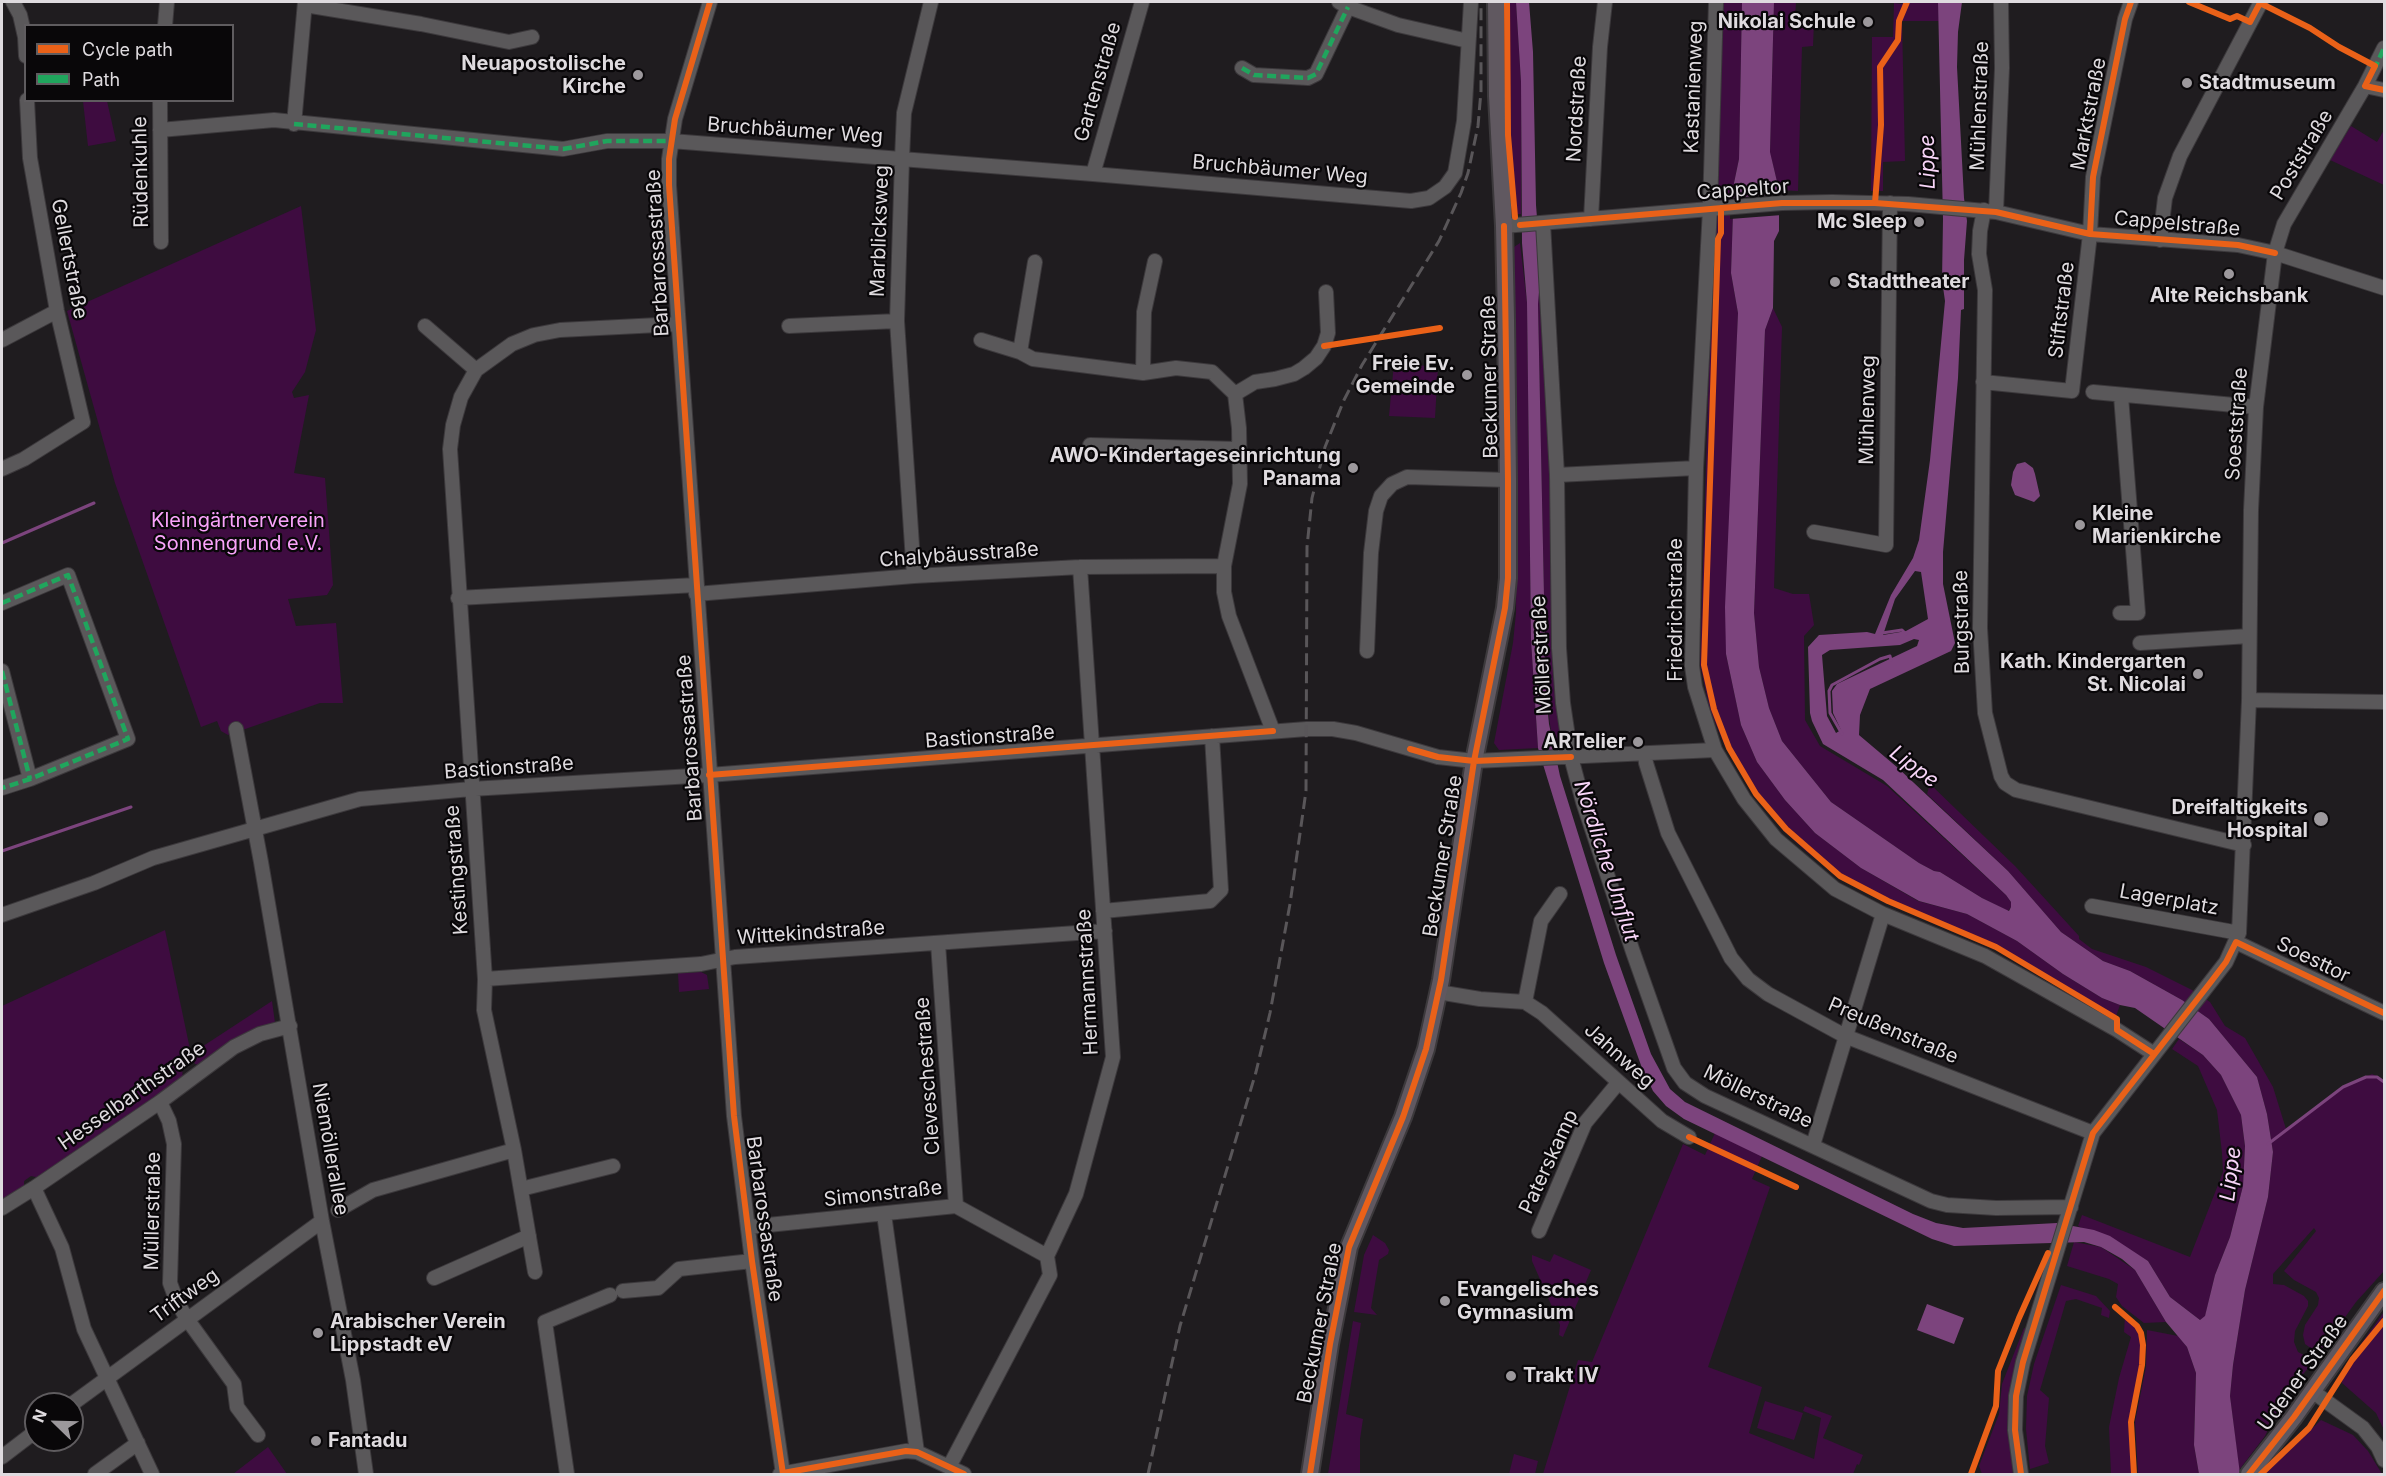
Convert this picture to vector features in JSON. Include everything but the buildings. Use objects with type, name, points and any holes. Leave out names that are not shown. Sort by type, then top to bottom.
[{"type":"main road","name":"Beckumer Straße","points":[[1310,1474],[1330,1344],[1349,1247],[1416,1085],[1426,1049],[1438,992],[1474,761],[1505,608],[1508,578],[1512,226],[1497,96],[1496,2]]},
{"type":"main road","name":"Udener Straße","points":[[2251,1472],[2385,1292]]},
{"type":"street","points":[[13,2],[20,15],[24,33]]},
{"type":"street","points":[[165,24],[167,2]]},
{"type":"street","name":"Barbarossastraße","points":[[710,2],[684,84],[671,141],[669,185],[736,1137],[782,1474]]},
{"type":"street","name":"Marblicksweg","points":[[914,576],[897,321],[904,113],[931,2]]},
{"type":"street","name":"Gartenstraße","points":[[1093,174],[1142,2]]},
{"type":"street","points":[[1242,68],[1254,75],[1308,78],[1316,74],[1343,4],[1398,25],[1468,41],[1471,2]]},
{"type":"street","name":"Nordstraße","points":[[1591,219],[1600,47],[1605,2]]},
{"type":"street","name":"Kastanienweg","points":[[1710,209],[1716,2]]},
{"type":"street","name":"Mühlenstraße","points":[[1983,210],[2002,68],[2001,2]]},
{"type":"street","name":"Marktstraße","points":[[2090,234],[2093,177],[2130,2]]},
{"type":"street","points":[[2160,240],[2165,198],[2180,156],[2261,2]]},
{"type":"street","points":[[294,124],[305,3],[509,42],[532,37]]},
{"type":"street","name":"Bruchbäumer Weg","points":[[160,130],[274,120],[294,124],[563,149],[607,141],[671,141],[1411,201],[1429,198],[1445,187],[1455,173],[1460,156],[1468,41]]},
{"type":"street","name":"Poststraße","points":[[2275,253],[2284,224],[2385,48]]},
{"type":"street","points":[[2365,86],[2385,90]]},
{"type":"street","name":"Gellertstraße","points":[[2,470],[83,422],[57,311],[30,158],[27,102]]},
{"type":"street","name":"Rüdenkuhle","points":[[160,102],[161,243]]},
{"type":"street","name":"Cappeltor","points":[[1512,226],[1782,203],[1890,203],[1983,210]]},
{"type":"street","name":"Mühlenweg","points":[[1814,532],[1886,545],[1890,203]]},
{"type":"street","name":"Friedrichstraße","points":[[1710,209],[1696,468],[1692,666],[1695,687],[1715,750],[1744,799],[1776,839],[1835,889],[1883,914],[2003,965],[2117,1030],[2154,1054]]},
{"type":"street","name":"Cappelstraße","points":[[1983,210],[2090,234],[2238,245],[2275,253],[2385,288]]},
{"type":"street","name":"Burgstraße","points":[[1983,210],[1979,254],[1985,290],[1980,598],[1982,677],[1990,734],[1996,761],[2005,783],[2016,790],[2244,845]]},
{"type":"street","name":"Möllerstraße","points":[[1541,223],[1557,475],[1559,648],[1566,757],[1674,1068],[1685,1083],[1697,1092],[1931,1201],[1947,1205],[2070,1213]]},
{"type":"street","name":"Stiftstraße","points":[[1983,382],[2072,390],[2090,234]]},
{"type":"street","name":"Soeststraße","points":[[2244,845],[2249,700],[2251,510],[2256,407],[2275,253]]},
{"type":"street","points":[[1143,373],[1144,312],[1155,261]]},
{"type":"street","points":[[1020,352],[1035,262]]},
{"type":"street","points":[[1235,394],[1254,382],[1294,374],[1316,358],[1324,346],[1328,333],[1326,292]]},
{"type":"street","points":[[2,340],[57,311]]},
{"type":"street","name":"Marblicksweg","points":[[789,326],[897,321]]},
{"type":"street","name":"Kestingstraße","points":[[535,1272],[514,1150],[484,1010],[485,979],[458,598],[450,449],[453,425],[461,398],[476,369],[512,344],[534,335],[560,330],[678,324]]},
{"type":"street","points":[[425,326],[476,369]]},
{"type":"street","points":[[981,340],[1020,352],[1033,359],[1143,373],[1176,368],[1212,372],[1235,394],[1240,484],[1224,566],[1224,592],[1229,616],[1273,731]]},
{"type":"street","points":[[2093,392],[2256,407]]},
{"type":"street","points":[[2120,613],[2138,613],[2121,396]]},
{"type":"street","points":[[1090,446],[1239,449]]},
{"type":"street","points":[[1557,475],[1696,468]]},
{"type":"street","points":[[1368,651],[1371,553],[1376,511],[1381,496],[1392,484],[1407,477],[1508,480]]},
{"type":"street","name":"Chalybäusstraße","points":[[458,598],[696,589],[1080,567],[1224,566]]},
{"type":"street","name":"Hermannstraße","points":[[949,1467],[1050,1275],[1047,1256],[1076,1194],[1113,1058],[1080,567]]},
{"type":"street","points":[[2,603],[68,575],[128,739],[2,788]]},
{"type":"street","points":[[2140,643],[2249,636]]},
{"type":"street","points":[[2,671],[30,779]]},
{"type":"street","points":[[2249,700],[2385,702]]},
{"type":"street","points":[[236,729],[255,831]]},
{"type":"street","name":"Bastionstraße","points":[[2,915],[94,883],[153,858],[255,831],[360,799],[471,789],[709,775],[1273,731],[1333,729],[1356,733],[1438,757],[1474,761],[1715,750]]},
{"type":"street","points":[[1104,911],[1210,901],[1221,890],[1212,736]]},
{"type":"street","name":"Preußenstraße","points":[[1645,754],[1668,833],[1738,969],[1748,979],[1768,994],[1845,1036],[2093,1134]]},
{"type":"street","name":"Niemöllerallee","points":[[255,831],[322,1221],[353,1380],[366,1474]]},
{"type":"street","points":[[2020,1470],[2015,1430],[2016,1396],[2023,1362],[2093,1134],[2226,962],[2237,937],[2244,845]]},
{"type":"street","points":[[1438,992],[1480,999],[1525,1002],[1541,921],[1560,894]]},
{"type":"street","name":"Lagerplatz","points":[[2092,906],[2237,937]]},
{"type":"street","points":[[1813,1145],[1883,914]]},
{"type":"street","name":"Wittekindstraße","points":[[485,979],[701,964],[747,956],[1105,932]]},
{"type":"street","name":"Soesttor","points":[[2237,937],[2385,1013]]},
{"type":"street","name":"Cleveschestraße","points":[[938,943],[956,1206]]},
{"type":"street","name":"Jahnweg","points":[[1525,1002],[1542,1013],[1662,1121],[1689,1137]]},
{"type":"street","name":"Hesselbarthstraße","points":[[2,1208],[160,1102],[234,1047],[260,1034],[290,1026]]},
{"type":"street","name":"Paterskamp","points":[[1539,1231],[1585,1123],[1618,1083]]},
{"type":"street","name":"Müllerstraße","points":[[160,1102],[169,1121],[174,1144],[170,1283],[177,1302],[187,1318],[234,1384],[237,1407],[258,1435]]},
{"type":"street","points":[[338,1210],[373,1190],[514,1150]]},
{"type":"street","points":[[521,1189],[613,1166]]},
{"type":"street","points":[[34,1188],[62,1248],[84,1329],[152,1474]]},
{"type":"street","name":"Simonstraße","points":[[748,1227],[956,1206],[1047,1256]]},
{"type":"street","points":[[884,1214],[917,1452]]},
{"type":"street","name":"Triftweg","points":[[84,1395],[322,1221]]},
{"type":"street","points":[[434,1278],[530,1236]]},
{"type":"street","name":"Barbarossastraße","points":[[567,1474],[545,1322],[616,1293],[658,1288],[679,1269],[752,1261]]},
{"type":"street","points":[[2312,1391],[2363,1428],[2385,1460]]},
{"type":"street","points":[[2,1457],[24,1440]]},
{"type":"street","points":[[95,1474],[138,1443]]},
{"type":"street","points":[[782,1474],[906,1451],[917,1452],[964,1474]]},
{"type":"green space","points":[[1504,2],[1516,2],[1521,82],[1521,214],[1517,214],[1512,207],[1509,180]]},
{"type":"green space","points":[[1720,2],[1742,2],[1739,159],[1734,183],[1731,273],[1738,313],[1726,654],[1741,725],[1757,762],[1785,800],[1815,833],[1861,868],[1918,901],[1967,914],[2017,941],[2063,974],[2102,998],[2120,1005],[2115,1019],[1997,948],[1873,893],[1840,876],[1807,852],[1784,831],[1754,794],[1725,746],[1710,710],[1700,664]]},
{"type":"green space","points":[[1774,2],[1796,2],[1795,20],[1814,21],[1813,46],[1802,47],[1798,191],[1779,190],[1770,153]]},
{"type":"green space","points":[[1903,2],[1938,2],[1939,21],[1902,21],[1905,161],[1883,162],[1883,191],[1871,191],[1872,37],[1893,37],[1894,3],[1902,4]]},
{"type":"green space","points":[[83,102],[107,102],[116,141],[88,146]]},
{"type":"green space","points":[[2351,126],[2377,142],[2384,130],[2384,185],[2330,160]]},
{"type":"green space","name":"Kleingärtnerverein Sonnengrund e.V.","points":[[301,206],[316,330],[305,372],[292,392],[294,398],[309,395],[294,473],[325,478],[333,585],[327,595],[288,599],[296,626],[336,623],[343,703],[320,703],[228,735],[221,731],[217,721],[201,727],[115,483],[67,311]]},
{"type":"green space","points":[[1520,243],[1527,303],[1531,640],[1538,748],[1499,750],[1494,743],[1513,643],[1516,613],[1514,247]]},
{"type":"green space","points":[[1541,269],[1562,740],[1558,747],[1553,747],[1546,693],[1538,304]]},
{"type":"green space","points":[[1773,308],[1782,327],[1774,588],[1793,594],[1809,594],[1814,625],[1804,636],[1805,720],[1820,746],[1887,786],[2006,895],[2011,902],[2008,911],[1940,872],[1919,863],[1831,802],[1782,741],[1769,708],[1759,667],[1754,613],[1765,330]]},
{"type":"green space","points":[[1394,363],[1438,367],[1435,418],[1389,416]]},
{"type":"green space","points":[[1930,784],[2015,866],[2079,936],[2079,939],[2092,949],[2146,967],[2192,990],[2210,1002],[2225,1026],[2245,1038],[2273,1087],[2286,1129],[2343,1088],[2372,1074],[2384,1080],[2384,1271],[2356,1302],[2322,1349],[2312,1349],[2305,1344],[2303,1335],[2305,1325],[2318,1305],[2319,1298],[2316,1292],[2294,1280],[2284,1271],[2316,1231],[2314,1228],[2273,1274],[2273,1284],[2284,1285],[2304,1296],[2308,1301],[2308,1306],[2295,1331],[2294,1342],[2298,1352],[2308,1357],[2309,1367],[2283,1399],[2265,1436],[2239,1470],[2230,1396],[2233,1365],[2245,1290],[2268,1197],[2273,1152],[2267,1114],[2257,1077],[2209,1019],[2182,1000],[2130,971],[2103,961],[2061,932],[2008,871],[1927,794]]},
{"type":"green space","points":[[165,930],[191,1054],[272,1001],[275,1023],[199,1065],[195,1064],[191,1055],[181,1061],[183,1078],[41,1178],[31,1176],[24,1181],[24,1189],[2,1203],[2,1006]]},
{"type":"green space","points":[[701,972],[707,975],[709,989],[679,992],[678,973]]},
{"type":"green space","points":[[2179,1039],[2203,1055],[2221,1075],[2241,1115],[2245,1146],[2243,1186],[2230,1237],[2215,1275],[2205,1317],[2200,1320],[2170,1297],[2148,1261],[2078,1226],[2082,1215],[2190,1257],[2223,1172],[2217,1110],[2198,1066],[2172,1049]]},
{"type":"green space","points":[[1715,1133],[1762,1156],[1752,1179],[1770,1187],[1708,1367],[1762,1387],[1749,1433],[1814,1459],[1821,1418],[1803,1411],[1805,1406],[1832,1416],[1823,1438],[1863,1455],[1859,1465],[1857,1464],[1853,1474],[1543,1474],[1578,1360],[1592,1362],[1683,1144],[1705,1155]]},
{"type":"green space","points":[[1373,1235],[1385,1243],[1389,1250],[1388,1254],[1379,1260],[1371,1308],[1377,1315],[1354,1312],[1364,1255]]},
{"type":"green space","points":[[2074,1242],[2101,1247],[2135,1270],[2166,1322],[2144,1323],[2122,1306],[2116,1297],[2118,1284],[2067,1266]]},
{"type":"green space","points":[[1554,1254],[1591,1270],[1563,1337],[1559,1335],[1560,1325],[1532,1261],[1532,1255],[1550,1262]]},
{"type":"green space","points":[[2061,1285],[2096,1296],[2110,1311],[2109,1318],[2101,1315],[2102,1308],[2076,1299],[2066,1301],[2040,1390],[2049,1398],[2045,1446],[2049,1463],[2030,1469],[2026,1429],[2027,1396],[2034,1364]]},
{"type":"green space","points":[[2384,1312],[2384,1430],[2376,1413],[2342,1383],[2343,1369]]},
{"type":"green space","points":[[2125,1316],[2142,1333],[2141,1365],[2130,1421],[2133,1474],[2111,1474],[2109,1427],[2119,1378],[2131,1337],[2124,1332]]},
{"type":"green space","points":[[1353,1321],[1361,1323],[1346,1414],[1363,1419],[1360,1439],[1360,1474],[1328,1474]]},
{"type":"green space","points":[[2024,1328],[2028,1329],[2009,1430],[2013,1474],[1982,1474],[1979,1466],[1999,1414],[2002,1384]]},
{"type":"green space","points":[[2147,1330],[2178,1336],[2187,1347],[2196,1373],[2194,1445],[2199,1474],[2138,1474],[2135,1422],[2146,1367]]},
{"type":"green space","points":[[1765,1401],[1803,1413],[1794,1440],[1757,1428]]},
{"type":"green space","points":[[2321,1420],[2353,1435],[2368,1451],[2382,1474],[2265,1474]]},
{"type":"green space","points":[[268,1447],[287,1474],[233,1474]]},
{"type":"green space","points":[[1514,1454],[1538,1461],[1535,1474],[1509,1474]]},
{"type":"shaded area","points":[[1516,2],[1529,2],[1533,52],[1536,205],[1541,269],[1538,304],[1546,693],[1549,724],[1560,776],[1616,955],[1651,1054],[1670,1089],[1685,1102],[1913,1214],[1936,1223],[1963,1228],[2057,1223],[2094,1230],[2110,1236],[2148,1261],[2170,1297],[2200,1320],[2205,1316],[2215,1275],[2230,1237],[2243,1186],[2245,1146],[2241,1115],[2221,1075],[2203,1055],[2135,1008],[2102,998],[2017,941],[1967,914],[1919,901],[1861,868],[1815,833],[1785,800],[1757,762],[1741,725],[1726,654],[1725,607],[1738,313],[1731,273],[1734,183],[1739,159],[1742,2],[1774,2],[1770,152],[1779,190],[1779,231],[1774,241],[1773,308],[1765,330],[1754,613],[1759,667],[1769,708],[1782,741],[1831,802],[1919,863],[1940,872],[1982,898],[2009,911],[2011,902],[2006,895],[1883,780],[1823,744],[1810,713],[1808,647],[1819,635],[1867,632],[1875,634],[1891,595],[1913,558],[1919,540],[1930,460],[1945,301],[1942,280],[1943,219],[1938,2],[1962,2],[1957,67],[1967,221],[1964,309],[1961,310],[1958,378],[1943,552],[1943,584],[1955,643],[1951,651],[1870,689],[1860,715],[1859,735],[1898,768],[2008,871],[2061,932],[2103,961],[2130,971],[2182,1000],[2209,1019],[2257,1077],[2267,1114],[2273,1152],[2268,1197],[2245,1290],[2233,1365],[2230,1396],[2240,1474],[2199,1474],[2194,1445],[2196,1373],[2187,1347],[2166,1322],[2135,1270],[2122,1259],[2101,1247],[2084,1242],[1954,1246],[1932,1239],[1684,1119],[1666,1106],[1653,1091],[1642,1068],[1604,963],[1538,748],[1531,640],[1527,303],[1522,243],[1521,82]],"holes":[[[1915,571],[1921,572],[1928,619],[1906,631],[1883,635],[1895,599]],[[1914,639],[1919,640],[1917,646],[1837,684],[1832,691],[1833,713],[1841,730],[1836,733],[1827,716],[1822,655],[1830,650],[1900,645]]]},
{"type":"shaded area","points":[[2025,462],[2033,468],[2040,496],[2034,502],[2015,495],[2011,485],[2017,464]]},
{"type":"shaded area","points":[[1927,1304],[1964,1318],[1954,1344],[1917,1330]]},
{"type":"pier","points":[[1782,194],[1782,215],[1730,219],[1730,198]]},
{"type":"waterway","points":[[2,543],[94,503]]},
{"type":"waterway","points":[[1882,633],[1902,630],[1906,634]]},
{"type":"waterway","points":[[1842,734],[1830,713],[1829,691],[1832,685],[1880,659],[1890,656],[1891,660]]},
{"type":"waterway","points":[[2,851],[131,807]]},
{"type":"waterway","points":[[2268,1144],[2343,1087],[2366,1077],[2377,1077],[2384,1082]]},
{"type":"railway","points":[[1148,1474],[1180,1326],[1256,1072],[1270,1013],[1290,904],[1306,791],[1307,547],[1312,498],[1325,447],[1344,400],[1362,365],[1439,241],[1468,173],[1478,126],[1481,91],[1481,2]]},
{"type":"marked path","points":[[1242,68],[1254,75],[1308,78],[1316,74],[1348,7]]},
{"type":"marked path","points":[[2374,70],[2384,48]]},
{"type":"marked path","points":[[294,124],[563,149],[607,141],[671,141]]},
{"type":"marked path","points":[[2,603],[68,575],[128,739],[2,788]]},
{"type":"marked path","points":[[2,671],[30,779]]},
{"type":"cycle path","points":[[710,2],[675,119],[669,159],[669,185],[734,1116],[752,1261],[783,1474]]},
{"type":"cycle path","points":[[1507,2],[1508,135],[1515,217]]},
{"type":"cycle path","points":[[1875,203],[1881,125],[1880,67],[1898,40],[1899,21],[1907,2]]},
{"type":"cycle path","points":[[2090,234],[2093,177],[2125,19],[2131,2]]},
{"type":"cycle path","points":[[2189,2],[2230,19],[2237,16],[2250,22],[2260,3],[2310,28],[2375,66],[2365,86],[2384,90]]},
{"type":"cycle path","points":[[1520,225],[1782,203],[1875,203],[1996,212],[2090,234],[2238,245],[2275,253]]},
{"type":"cycle path","points":[[1721,208],[1721,233],[1718,239],[1704,665],[1714,709],[1729,748],[1756,794],[1786,829],[1840,876],[1888,901],[1996,947],[2117,1019],[2117,1030],[2154,1054]]},
{"type":"cycle path","points":[[1310,1474],[1330,1344],[1349,1247],[1403,1117],[1426,1049],[1441,980],[1474,761],[1505,608],[1508,578],[1508,480],[1504,226]]},
{"type":"cycle path","points":[[1324,346],[1440,328]]},
{"type":"cycle path","points":[[709,775],[1273,731]]},
{"type":"cycle path","points":[[1410,749],[1438,757],[1474,761],[1571,757]]},
{"type":"cycle path","points":[[2021,1474],[2015,1430],[2016,1396],[2023,1362],[2093,1133],[2226,962],[2236,942],[2384,1013]]},
{"type":"cycle path","points":[[1689,1137],[1796,1187]]},
{"type":"cycle path","points":[[1971,1474],[1996,1406],[1998,1371],[2048,1253]]},
{"type":"cycle path","points":[[2249,1474],[2294,1417],[2384,1291]]},
{"type":"cycle path","points":[[2115,1307],[2137,1326],[2143,1345],[2142,1365],[2131,1422],[2134,1474]]},
{"type":"cycle path","points":[[2261,1474],[2309,1428],[2352,1360],[2384,1321]]},
{"type":"cycle path","points":[[783,1473],[906,1451],[917,1452],[964,1474]]},
{"type":"place","name":"Nikolai Schule","points":[[1868,22]]},
{"type":"place","name":"Neuapostolische Kirche","points":[[638,75]]},
{"type":"place","name":"Stadtmuseum","points":[[2187,83]]},
{"type":"place","name":"Mc Sleep","points":[[1919,222]]},
{"type":"place","name":"Alte Reichsbank","points":[[2229,274]]},
{"type":"place","name":"Stadttheater","points":[[1835,282]]},
{"type":"place","name":"Freie Ev. Gemeinde","points":[[1467,375]]},
{"type":"place","name":"AWO-Kindertageseinrichtung Panama","points":[[1353,468]]},
{"type":"place","name":"Kleine Marienkirche","points":[[2080,525]]},
{"type":"place","name":"Kath. Kindergarten St. Nicolai","points":[[2198,674]]},
{"type":"place","name":"ARTelier","points":[[1638,742]]},
{"type":"place","name":"Dreifaltigkeits Hospital","points":[[2321,819]]},
{"type":"place","name":"Evangelisches Gymnasium","points":[[1445,1301]]},
{"type":"place","name":"Arabischer Verein Lippstadt eV","points":[[318,1333]]},
{"type":"place","name":"Trakt IV","points":[[1511,1376]]},
{"type":"place","name":"Fantadu","points":[[316,1441]]},
{"type":"water label","name":"Lippe","points":[[1928,162]]},
{"type":"water label","name":"Lippe","points":[[1914,767]]},
{"type":"water label","name":"Nördliche Umflut","points":[[1606,861]]},
{"type":"water label","name":"Lippe","points":[[2231,1174]]}]
